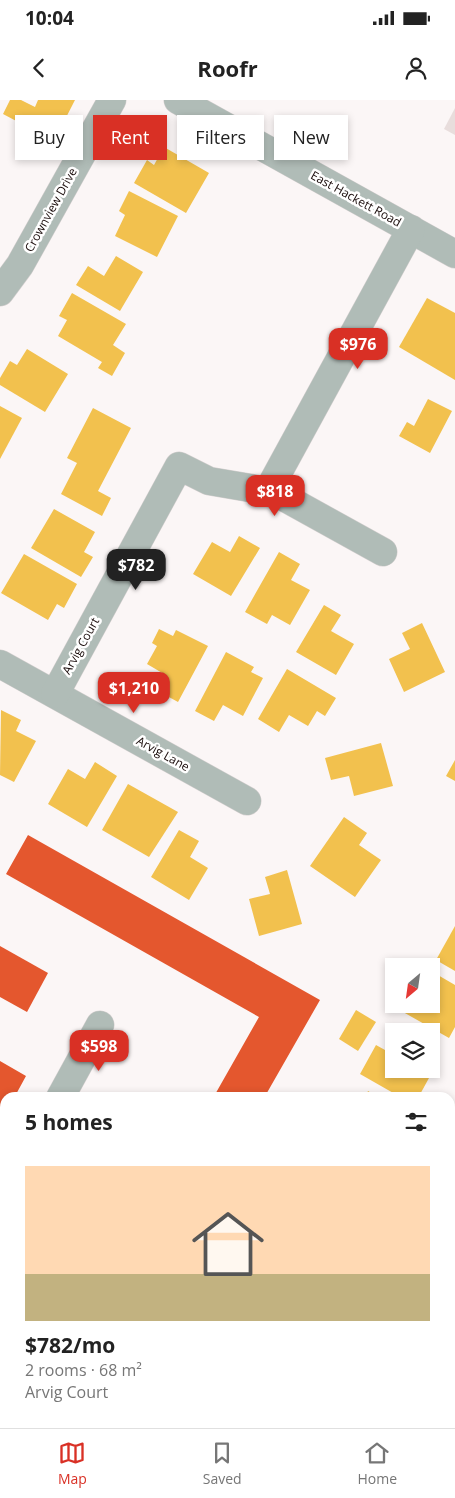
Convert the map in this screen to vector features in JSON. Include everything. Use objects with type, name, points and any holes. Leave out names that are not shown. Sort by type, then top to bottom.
[{"type":"street","name":"Crownview Drive","points":[[0,292],[20,265],[112,100]]},
{"type":"street","name":"East Hackett Road","points":[[178,100],[455,254]]},
{"type":"street","points":[[384,552],[280,495],[268,491],[411,229]]},
{"type":"street","name":"Arvig Court","points":[[55,694],[179,466],[209,481],[268,491]]},
{"type":"street","name":"Arvig Lane","points":[[0,664],[247,801]]},
{"type":"street","points":[[63,1092],[100,1025]]},
{"type":"building: Homes","points":[[10,100],[21,100],[35,107],[38,100],[75,100],[67,115],[15,115],[15,120],[3,114]]},
{"type":"building: Homes","points":[[167,149],[177,155],[177,160],[186,160],[209,173],[186,213],[134,183],[147,160],[154,165],[157,160],[167,160]]},
{"type":"building: Homes","points":[[129,191],[178,216],[157,257],[115,236],[125,215],[119,211]]},
{"type":"building: Homes","points":[[116,256],[143,272],[120,311],[76,285],[88,266],[104,276]]},
{"type":"building: Homes","points":[[72,293],[126,324],[113,345],[125,353],[112,376],[98,368],[102,362],[58,336],[67,320],[59,316]]},
{"type":"building: Homes","points":[[427,298],[455,313],[455,380],[399,347]]},
{"type":"building: Homes","points":[[27,349],[68,374],[45,412],[0,385],[0,378],[10,361],[17,365]]},
{"type":"building: Homes","points":[[428,399],[452,411],[430,453],[399,436],[407,422],[414,426]]},
{"type":"building: Homes","points":[[0,406],[22,418],[0,459]]},
{"type":"building: Homes","points":[[93,408],[131,428],[98,491],[111,498],[102,516],[61,494],[77,463],[67,458]]},
{"type":"building: Homes","points":[[54,509],[95,532],[84,552],[93,557],[81,577],[31,548]]},
{"type":"building: Homes","points":[[239,536],[260,548],[231,596],[193,574],[212,542],[230,552]]},
{"type":"building: Homes","points":[[279,552],[300,564],[291,580],[310,590],[290,625],[272,615],[267,624],[245,612]]},
{"type":"building: Homes","points":[[24,554],[77,584],[64,608],[57,604],[48,620],[1,593]]},
{"type":"building: Homes","points":[[324,605],[341,615],[331,631],[354,644],[336,675],[296,652]]},
{"type":"building: Homes","points":[[422,623],[445,672],[404,692],[389,659],[410,649],[402,633]]},
{"type":"building: Homes","points":[[159,629],[173,636],[176,630],[208,646],[178,702],[156,690],[164,674],[147,664],[157,646],[152,643]]},
{"type":"building: Homes","points":[[226,652],[254,667],[251,672],[263,678],[243,716],[223,705],[214,721],[195,711]]},
{"type":"building: Homes","points":[[287,669],[336,698],[325,716],[317,711],[308,726],[289,715],[279,732],[258,719]]},
{"type":"building: Homes","points":[[1,710],[21,720],[16,731],[36,741],[14,782],[0,775]]},
{"type":"building: Homes","points":[[381,743],[393,786],[354,796],[349,776],[331,780],[325,758]]},
{"type":"building: Homes","points":[[455,760],[455,781],[446,776]]},
{"type":"building: Homes","points":[[95,762],[117,776],[87,827],[48,804],[68,769],[85,779]]},
{"type":"building: Homes","points":[[128,784],[178,812],[149,857],[102,830]]},
{"type":"building: Homes","points":[[344,817],[367,833],[359,845],[381,860],[355,897],[310,866]]},
{"type":"building: Homes","points":[[179,830],[199,841],[190,857],[208,868],[189,900],[151,877]]},
{"type":"building: Homes","points":[[287,870],[302,924],[259,936],[249,899],[270,894],[265,877]]},
{"type":"building: Homes","points":[[455,926],[455,971],[440,962],[440,958],[437,958]]},
{"type":"building: Homes","points":[[440,976],[455,985],[455,1027],[449,1038],[440,1033],[440,1023],[422,1023],[405,1013],[440,1013]]},
{"type":"building: Homes","points":[[356,1010],[376,1022],[358,1051],[339,1039]]},
{"type":"building: Homes","points":[[376,1045],[385,1050],[385,1078],[429,1078],[421,1092],[392,1092],[360,1074]]},
{"type":"building: Shops","points":[[28,835],[320,1000],[267,1092],[216,1092],[259,1017],[6,874]]},
{"type":"building: Shops","points":[[0,946],[48,973],[27,1012],[0,997]]},
{"type":"building: Shops","points":[[0,1061],[26,1076],[17,1092],[0,1092]]},
{"type":"building: Other","points":[[455,108],[455,135],[444,129]]}]
